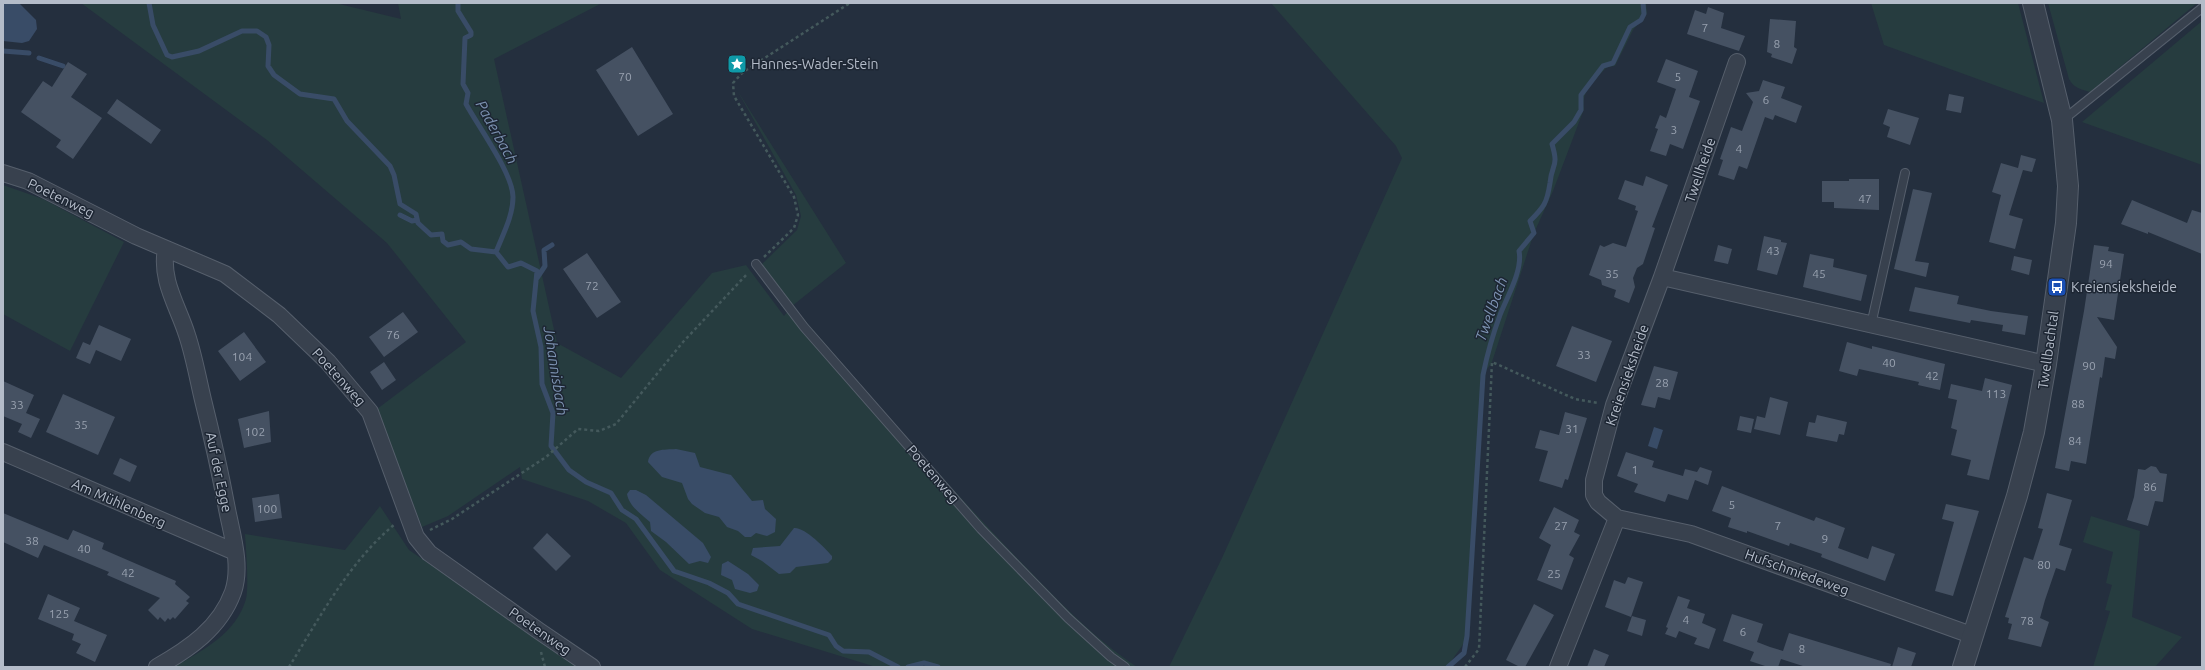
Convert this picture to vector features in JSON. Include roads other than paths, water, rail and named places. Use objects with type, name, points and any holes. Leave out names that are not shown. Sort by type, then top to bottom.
[{"type":"street","name":"Twellbachtal","points":[[1963,667],[1974,636],[2028,457],[2039,409],[2066,223],[2068,186],[2062,120],[2033,3]]},
{"type":"street","name":"Twellheide","points":[[1662,278],[1737,62]]},
{"type":"street","name":"Poetenweg","points":[[3,173],[28,181],[166,249],[225,274],[279,315],[328,362],[370,412],[416,537],[429,553],[592,667]]},
{"type":"street","name":"Auf der Egge","points":[[157,667],[190,648],[208,632],[222,613],[233,592],[236,578],[235,552],[213,444],[187,336],[166,280],[164,263],[166,249]]},
{"type":"street","points":[[1662,278],[2046,364]]},
{"type":"street","name":"Kreiensieksheide","points":[[1617,518],[1598,502],[1594,494],[1594,480],[1614,405],[1662,278]]},
{"type":"street","name":"Am Mühlenberg","points":[[3,452],[235,552]]},
{"type":"street","points":[[1558,667],[1617,518]]},
{"type":"street","name":"Hufschmiedeweg","points":[[1617,518],[1691,534],[1974,636]]},
{"type":"lane","points":[[2062,120],[2202,8]]},
{"type":"lane","points":[[1871,325],[1905,173]]},
{"type":"lane","name":"Poetenweg","points":[[756,264],[804,327],[981,529],[1068,618],[1111,657],[1126,667]]},
{"type":"water","points":[[3,3],[19,3],[36,20],[37,29],[29,41],[22,43],[3,41]]},
{"type":"water","points":[[1654,427],[1663,430],[1657,449],[1648,446]]},
{"type":"water","points":[[676,449],[695,453],[700,467],[731,475],[752,501],[763,500],[765,509],[776,519],[775,532],[767,536],[756,533],[751,537],[745,537],[738,531],[727,527],[719,517],[705,513],[692,504],[688,499],[682,483],[662,477],[648,462],[649,457],[655,452]]},
{"type":"water","points":[[630,490],[636,490],[646,495],[703,543],[711,557],[708,563],[700,561],[689,564],[666,542],[651,531],[650,522],[636,510],[630,502],[627,494]]},
{"type":"water","points":[[794,528],[809,534],[825,548],[832,556],[832,559],[828,563],[796,567],[790,573],[779,574],[762,561],[751,555],[753,548],[780,546]]},
{"type":"water","points":[[728,561],[748,574],[759,585],[757,591],[750,593],[735,589],[732,580],[721,575],[722,564]]},
{"type":"waterway","name":"Johannisbach","points":[[149,3],[153,25],[167,55],[172,57],[199,51],[242,31],[257,31],[266,37],[269,45],[268,66],[274,75],[300,94],[334,99],[347,121],[390,166],[394,175],[400,204],[416,214],[418,223],[431,235],[442,234],[443,241],[448,245],[461,242],[471,249],[496,252],[508,267],[521,263],[537,271],[533,311],[541,347],[542,384],[553,413],[551,446],[569,470],[586,482],[611,493],[622,510],[636,519],[674,571],[709,583],[728,593],[738,604],[829,635],[836,646],[843,651],[869,652],[898,667]]},
{"type":"waterway","name":"Paderbach","points":[[458,3],[458,11],[471,32],[471,35],[465,38],[463,84],[468,93],[466,104],[501,163],[511,187],[513,197],[513,204],[509,218],[496,252]]},
{"type":"waterway","name":"Twellbach","points":[[1448,667],[1464,653],[1467,636],[1483,375],[1490,345],[1500,315],[1517,275],[1520,258],[1519,251],[1534,233],[1530,221],[1542,208],[1548,195],[1555,161],[1552,144],[1574,122],[1581,110],[1581,95],[1603,66],[1613,63],[1630,27],[1641,20],[1644,14],[1643,3]]},
{"type":"waterway","name":"Johannisbach","points":[[3,51],[29,53]]},
{"type":"waterway","name":"Johannisbach","points":[[39,58],[63,66]]},
{"type":"waterway","name":"Johannisbach","points":[[400,215],[412,221],[417,220]]},
{"type":"waterway","name":"Johannisbach","points":[[537,278],[545,266],[544,250],[552,245]]},
{"type":"waterway","name":"Johannisbach","points":[[908,667],[924,663],[938,667]]},
{"type":"place","name":"Hannes-Wader-Stein","points":[[737,64]]},
{"type":"place","name":"Kreiensieksheide","points":[[2057,287]]}]
